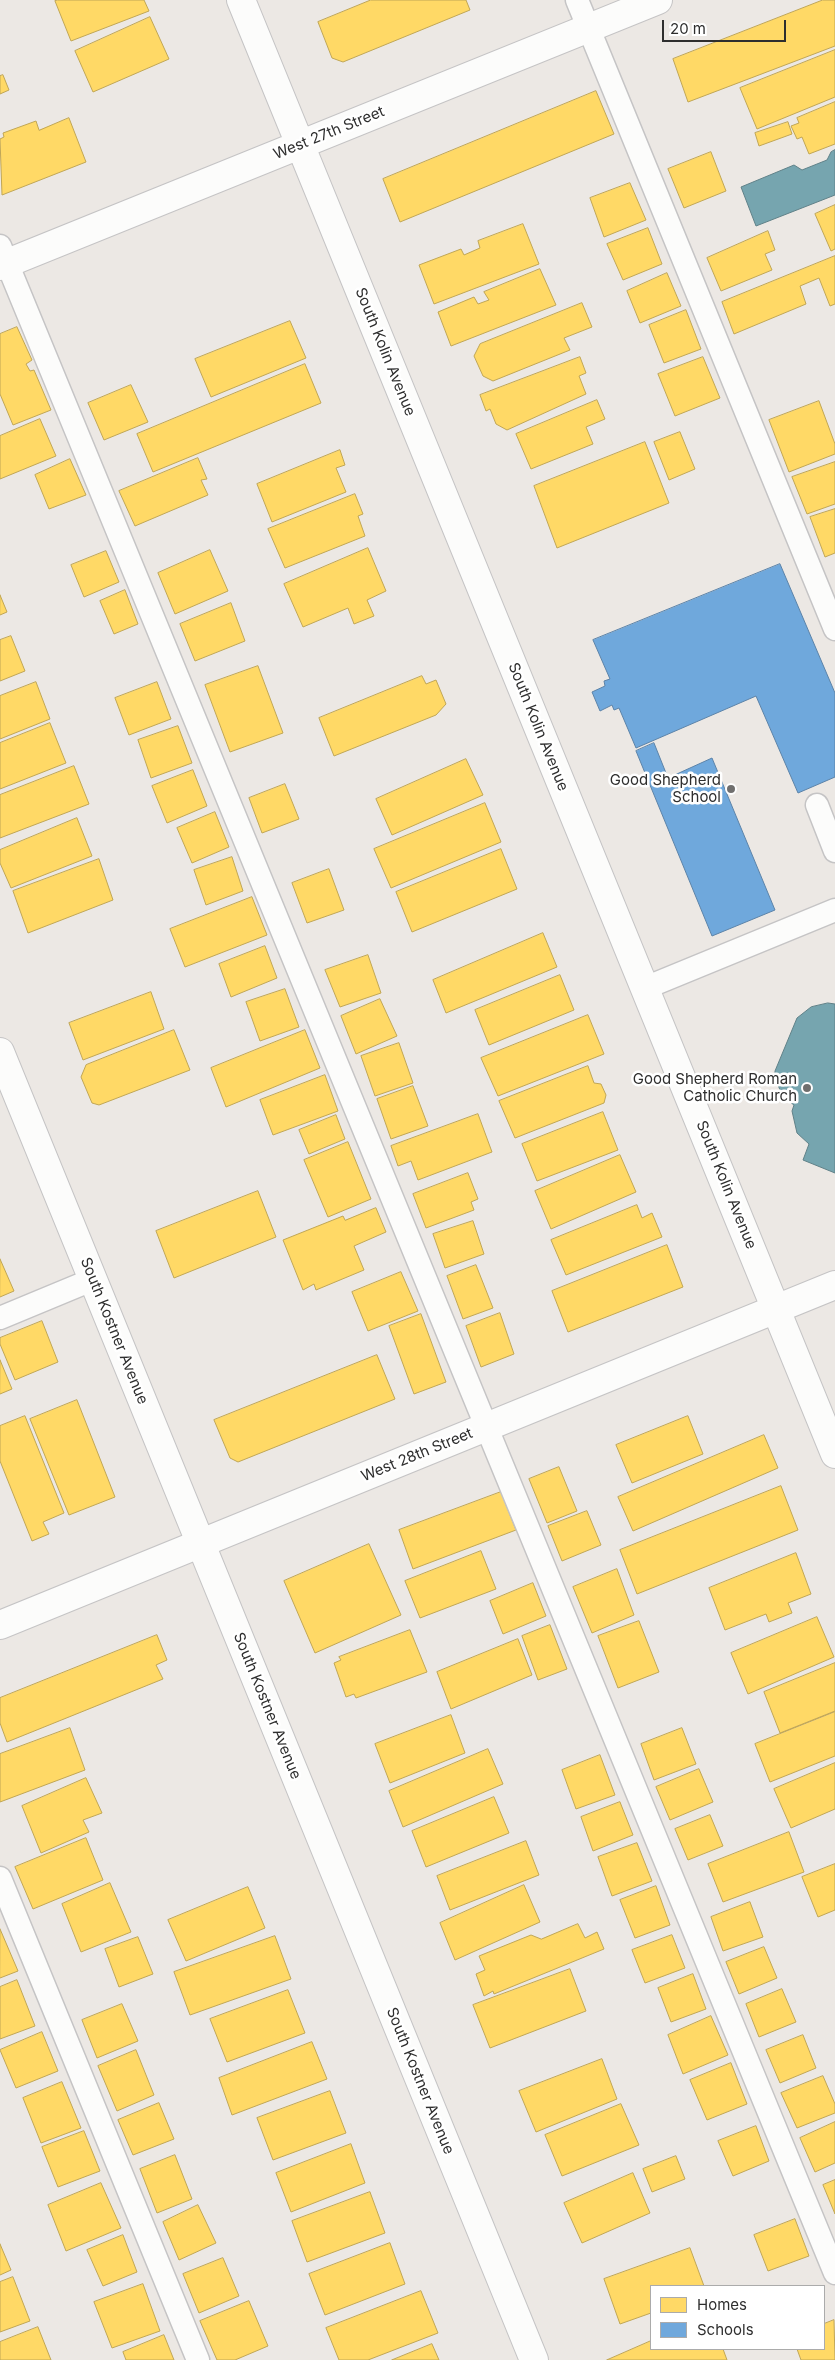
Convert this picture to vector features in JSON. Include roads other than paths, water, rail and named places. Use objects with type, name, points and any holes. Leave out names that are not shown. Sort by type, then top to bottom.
[{"type":"street","name":"South Kolin Avenue","points":[[240,0],[301,145],[835,1454]]},
{"type":"street","name":"West 27th Street","points":[[2,258],[301,145],[658,0]]},
{"type":"street","name":"South Kostner Avenue","points":[[2,1064],[94,1280],[534,2360]]},
{"type":"street","name":"West 28th Street","points":[[0,1625],[835,1285]]},
{"type":"lane","points":[[577,0],[835,629]]},
{"type":"lane","points":[[2,258],[835,2273]]},
{"type":"lane","points":[[817,805],[835,851]]},
{"type":"lane","points":[[645,988],[835,910]]},
{"type":"lane","points":[[0,1318],[94,1280]]},
{"type":"lane","points":[[0,1878],[198,2360]]},
{"type":"place","name":"Good Shepherd School","points":[[731,789]]},
{"type":"place","name":"Good Shepherd Roman Catholic Church","points":[[807,1088]]}]
